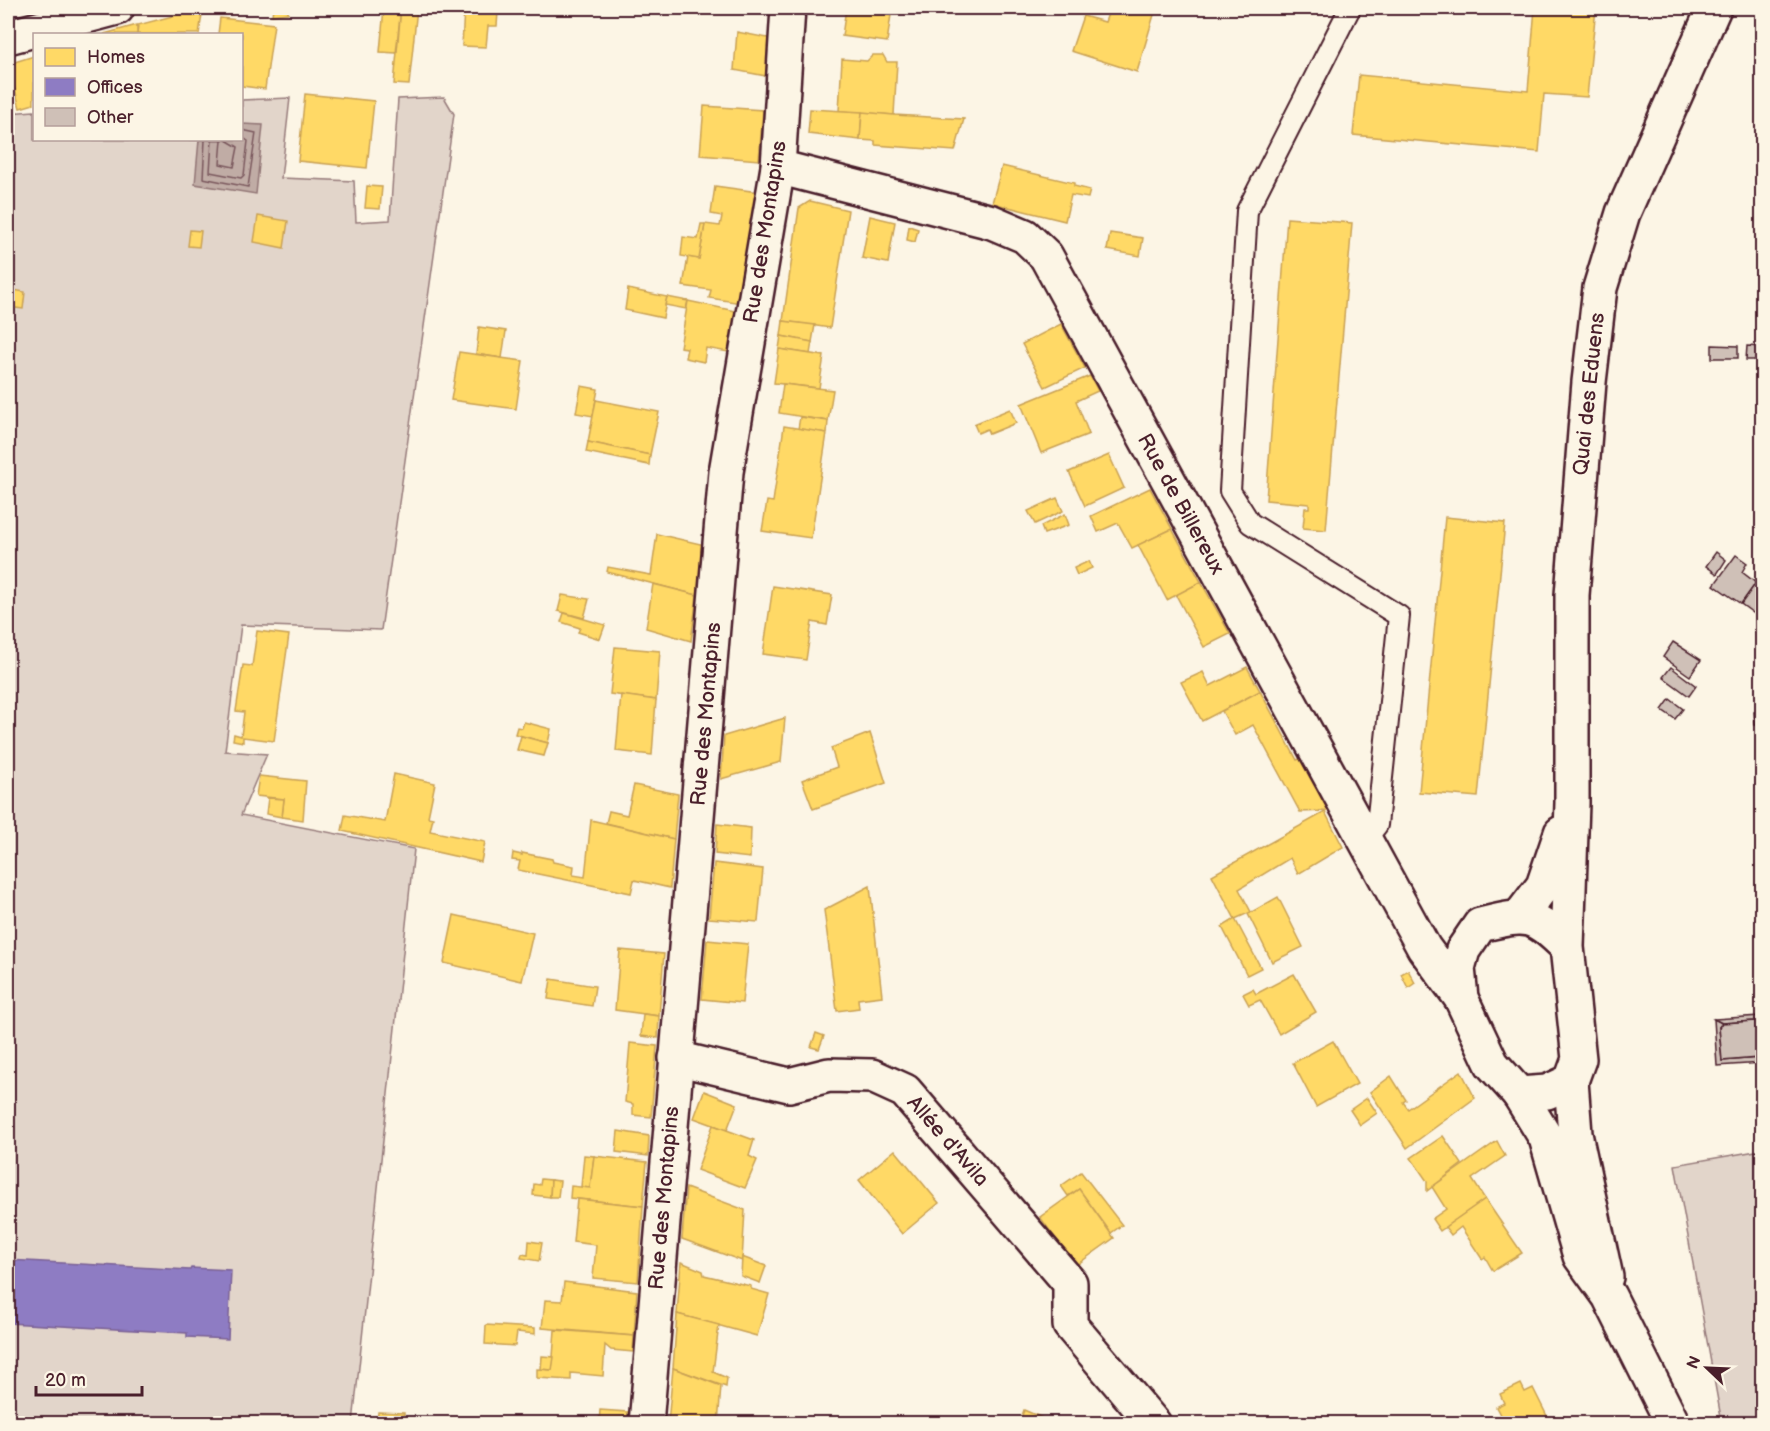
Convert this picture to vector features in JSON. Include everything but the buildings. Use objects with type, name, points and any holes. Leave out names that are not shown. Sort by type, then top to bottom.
[{"type":"street","points":[[8,37],[117,8]]},
{"type":"street","name":"Rue des Montapins","points":[[646,1424],[726,472],[778,167],[788,8]]},
{"type":"street","name":"Quai des Eduens","points":[[1567,947],[1572,803],[1572,595],[1600,288],[1623,213],[1714,8]]},
{"type":"street","name":"Rue de Billereux","points":[[778,167],[992,222],[1026,236],[1046,256],[1424,948],[1461,998]]},
{"type":"street","name":"Quai des Eduens","points":[[1520,916],[1543,886],[1572,803]]},
{"type":"street","points":[[1609,1296],[1575,1134],[1571,1081],[1579,1059],[1567,947],[1546,927],[1520,916],[1479,925],[1463,950],[1458,968],[1461,998],[1492,1064],[1519,1094],[1546,1138],[1580,1256],[1609,1296],[1673,1424]]},
{"type":"street","name":"Allée d'Avila","points":[[676,1058],[789,1084],[829,1075],[872,1076],[905,1091],[1070,1283],[1070,1325],[1154,1424]]},
{"type":"street","points":[[1519,1094],[1547,1092],[1571,1081]]},
{"type":"lane","points":[[1350,8],[1247,211],[1230,491],[1250,523],[1399,615],[1377,825],[1365,840]]},
{"type":"shaded area","points":[[444,97],[454,114],[381,630],[241,625],[225,751],[267,754],[241,815],[414,849],[353,1423],[8,1423],[8,113],[33,111],[33,141],[243,141],[243,100],[290,98],[281,178],[354,181],[356,222],[390,220],[398,99]]},
{"type":"shaded area","points":[[1762,1150],[1762,1423],[1722,1423],[1675,1165]]},
{"type":"water","points":[[243,124],[263,125],[256,194],[195,184],[199,141],[243,141]]}]
